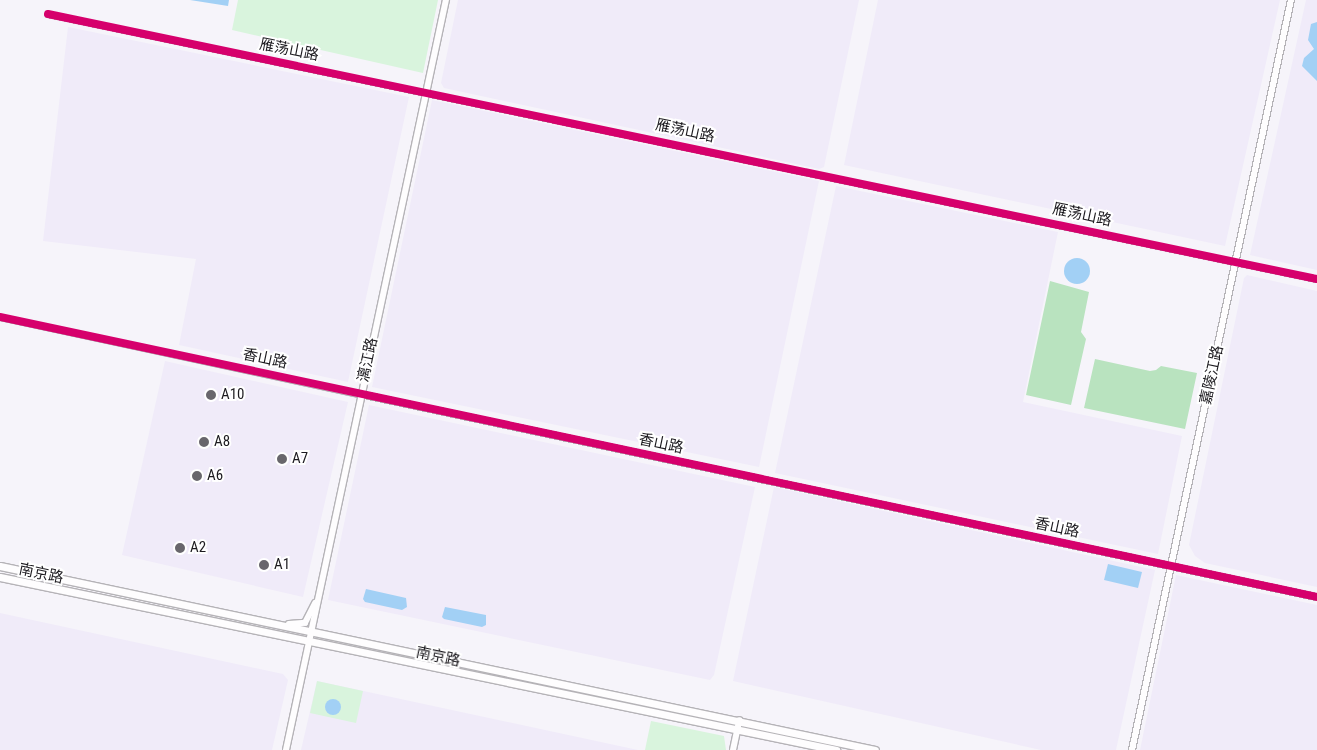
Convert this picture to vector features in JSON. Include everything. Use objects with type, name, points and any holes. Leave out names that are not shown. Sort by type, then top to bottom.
[{"type":"main road","name":"南京路","points":[[0,566],[281,624],[738,725],[836,750]]},
{"type":"main road","name":"南京路","points":[[0,577],[738,725],[876,750]]},
{"type":"street","name":"漓江路","points":[[286,750],[360,394],[446,0]]},
{"type":"street","name":"嘉陵江路","points":[[1132,750],[1291,0]]},
{"type":"street","name":"雁荡山路","points":[[48,14],[426,91],[1317,279]]},
{"type":"street","name":"香山路","points":[[0,317],[1317,598]]},
{"type":"street","points":[[281,624],[300,624],[308,619],[322,580]]},
{"type":"street","points":[[733,750],[738,725]]},
{"type":"shaded area","points":[[458,0],[859,0],[824,167],[819,169],[444,88],[441,83]]},
{"type":"shaded area","points":[[878,0],[1280,0],[1225,246],[844,165]]},
{"type":"shaded area","points":[[1306,0],[1317,0],[1317,270],[1250,255]]},
{"type":"shaded area","points":[[68,27],[409,97],[348,382],[179,345],[196,259],[43,241]]},
{"type":"shaded area","points":[[432,100],[819,181],[759,467],[372,387]]},
{"type":"shaded area","points":[[836,186],[1058,232],[1023,402],[1182,436],[1158,554],[775,473]]},
{"type":"shaded area","points":[[1247,275],[1317,291],[1317,587],[1205,563],[1195,556],[1189,545],[1244,278]]},
{"type":"shaded area","points":[[165,361],[348,402],[303,597],[122,555]]},
{"type":"shaded area","points":[[369,405],[755,487],[714,675],[710,680],[328,600]]},
{"type":"shaded area","points":[[774,487],[1155,570],[1116,750],[1041,750],[733,681]]},
{"type":"shaded area","points":[[1176,575],[1317,605],[1317,750],[1140,750]]},
{"type":"shaded area","points":[[0,613],[283,674],[288,680],[272,750],[0,750]]},
{"type":"shaded area","points":[[317,681],[638,750],[301,750]]},
{"type":"green space","points":[[238,0],[438,0],[423,73],[232,30]]},
{"type":"green space","points":[[1050,281],[1089,292],[1081,332],[1086,339],[1071,405],[1026,395]]},
{"type":"green space","points":[[1095,359],[1150,371],[1156,370],[1161,366],[1197,373],[1185,429],[1084,408]]},
{"type":"green space","points":[[317,681],[363,691],[356,723],[310,713]]},
{"type":"green space","points":[[651,721],[724,736],[726,750],[645,750]]},
{"type":"water","points":[[190,0],[229,0],[228,6]]},
{"type":"water","points":[[1317,22],[1317,81],[1302,66],[1304,58],[1314,49],[1308,40],[1311,24]]},
{"type":"water","points":[[1077,258],[1086,262],[1090,271],[1086,280],[1077,284],[1068,280],[1064,271],[1068,262]]},
{"type":"water","points":[[1108,564],[1142,572],[1138,588],[1104,580]]},
{"type":"water","points":[[366,589],[406,598],[407,607],[402,610],[365,602],[363,599]]},
{"type":"water","points":[[445,607],[486,615],[486,625],[482,627],[444,619],[442,617]]},
{"type":"water","points":[[330,699],[336,699],[341,704],[339,713],[330,715],[325,710],[325,704]]},
{"type":"cycle path","points":[[48,14],[1317,279]]},
{"type":"cycle path","points":[[0,317],[1317,597]]},
{"type":"place","name":"A10","points":[[211,395]]},
{"type":"place","name":"A8","points":[[204,442]]},
{"type":"place","name":"A7","points":[[282,459]]},
{"type":"place","name":"A6","points":[[197,476]]},
{"type":"place","name":"A2","points":[[180,548]]},
{"type":"place","name":"A1","points":[[264,565]]}]
